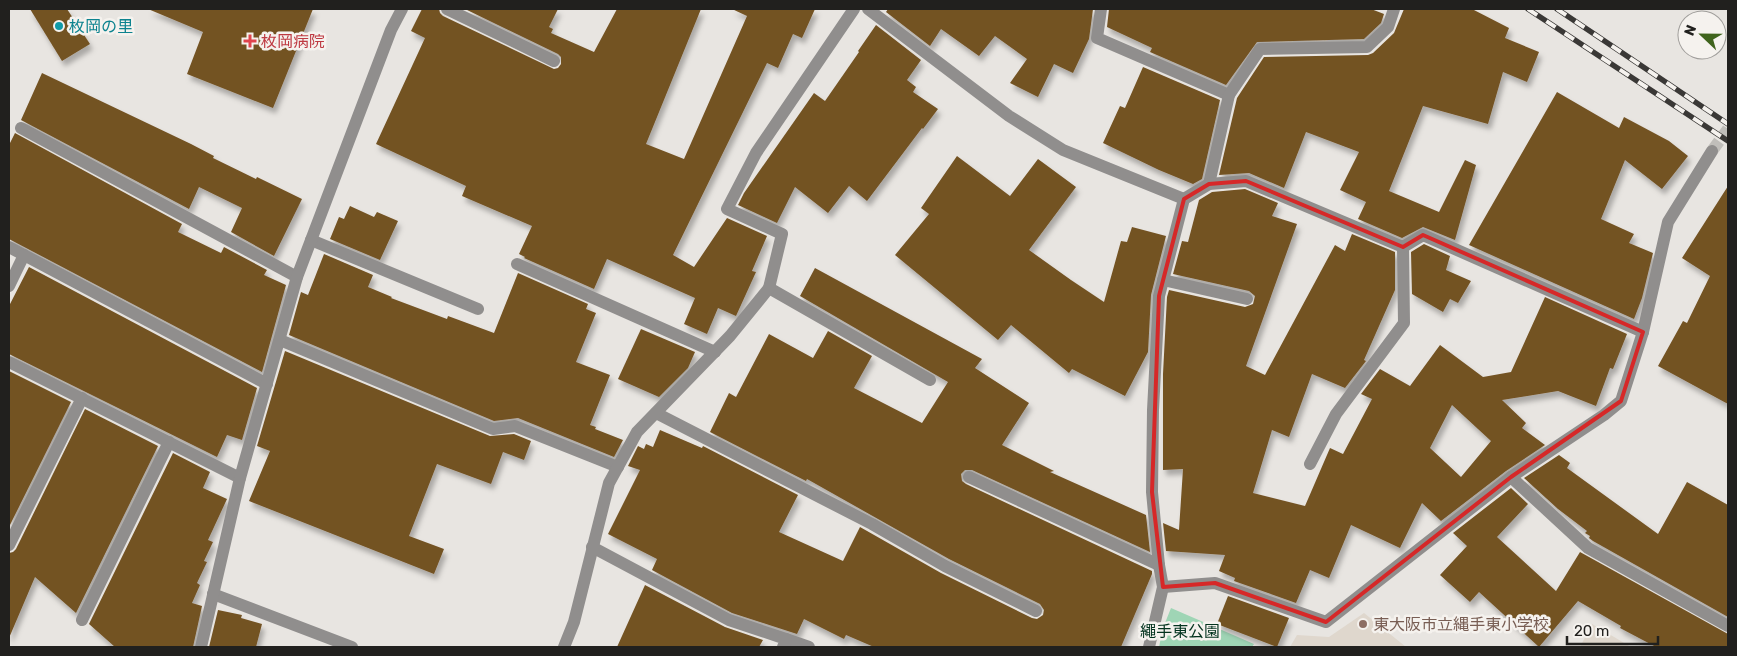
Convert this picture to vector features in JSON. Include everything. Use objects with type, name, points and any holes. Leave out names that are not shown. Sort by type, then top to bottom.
[{"type":"street","points":[[201,647],[240,478],[297,277],[391,30],[402,9]]},
{"type":"street","points":[[447,9],[554,61]]},
{"type":"street","points":[[564,647],[574,622],[608,483],[637,432],[730,336],[769,288],[782,234],[727,209],[756,153],[854,9]]},
{"type":"street","points":[[870,9],[1009,116],[1063,150],[1184,199]]},
{"type":"street","points":[[1100,9],[1097,38],[1229,95]]},
{"type":"street","points":[[1209,184],[1229,95],[1260,49],[1367,47],[1388,27],[1394,9]]},
{"type":"street","points":[[21,128],[297,277]]},
{"type":"street","points":[[1163,587],[1215,584],[1326,622],[1511,477],[1621,401],[1643,332],[1668,222],[1712,151]]},
{"type":"street","points":[[1149,647],[1163,587],[1152,492],[1153,410],[1158,296],[1184,199],[1209,184],[1246,181],[1403,247]]},
{"type":"street","points":[[1403,247],[1423,234],[1643,332]]},
{"type":"street","points":[[311,240],[478,309]]},
{"type":"street","points":[[9,247],[267,384]]},
{"type":"street","points":[[1310,464],[1336,414],[1404,323],[1403,247]]},
{"type":"street","points":[[9,286],[24,255]]},
{"type":"street","points":[[517,264],[715,352]]},
{"type":"street","points":[[1163,280],[1247,299]]},
{"type":"street","points":[[769,288],[930,380]]},
{"type":"street","points":[[280,340],[493,429],[515,426],[618,467]]},
{"type":"street","points":[[9,362],[240,478]]},
{"type":"street","points":[[9,544],[82,398]]},
{"type":"street","points":[[656,413],[872,524],[945,566],[1036,611]]},
{"type":"street","points":[[82,620],[169,442]]},
{"type":"street","points":[[969,477],[1159,565]]},
{"type":"street","points":[[1511,477],[1588,548],[1728,626]]},
{"type":"street","points":[[592,547],[729,620],[784,643],[809,647]]},
{"type":"street","points":[[214,594],[352,647]]},
{"type":"highlighted area","points":[[1246,181],[1403,247],[1423,235],[1643,332],[1621,401],[1511,477],[1326,622],[1215,583],[1163,587],[1152,492],[1159,296],[1184,199],[1209,184]]},
{"type":"shaded area","name":"東大阪市立縄手東小学校","points":[[1364,613],[1406,647],[1290,647],[1297,635],[1329,637]]},
{"type":"shaded area","name":"東大阪市立縄手東小学校","points":[[1592,624],[1631,647],[1580,647]]},
{"type":"green space","name":"繩手東公園","points":[[1171,608],[1254,644],[1252,647],[1159,647],[1163,628]]},
{"type":"building","name":"枚岡の里","points":[[30,9],[67,9],[90,44],[62,61]]},
{"type":"building","name":"枚岡病院","points":[[148,9],[313,9],[273,108],[187,74],[203,32]]},
{"type":"building","points":[[422,9],[439,9],[443,16],[554,69],[558,68],[561,64],[561,57],[558,54],[465,9],[558,9],[549,27],[553,29],[551,33],[594,52],[617,9],[701,9],[646,144],[684,159],[747,16],[732,9],[815,9],[802,38],[793,34],[778,68],[767,63],[673,255],[694,267],[727,218],[767,236],[752,271],[756,272],[736,316],[718,308],[707,334],[684,324],[695,298],[607,259],[594,289],[524,258],[519,254],[532,226],[462,196],[466,186],[376,144],[425,38],[411,31]]},
{"type":"building","points":[[888,9],[1093,9],[1089,39],[1073,73],[1054,64],[1038,97],[1010,83],[1027,59],[995,36],[979,56],[941,29],[930,46],[886,12]]},
{"type":"building","points":[[1109,9],[1371,9],[1384,14],[1381,23],[1364,39],[1257,42],[1226,85],[1150,52],[1152,48],[1107,27]]},
{"type":"building","points":[[1404,9],[1472,9],[1509,28],[1505,38],[1539,52],[1527,82],[1503,72],[1488,124],[1423,106],[1389,191],[1439,212],[1465,160],[1476,165],[1455,240],[1423,227],[1402,238],[1358,219],[1366,202],[1340,190],[1359,152],[1306,132],[1284,188],[1249,173],[1219,175],[1237,98],[1264,57],[1368,55],[1373,53],[1394,33]]},
{"type":"building","points":[[876,25],[921,60],[907,80],[916,87],[913,92],[938,109],[923,129],[867,201],[849,186],[828,213],[795,187],[777,223],[738,205],[744,193],[814,93],[825,101]]},
{"type":"building","points":[[1143,67],[1220,100],[1202,179],[1193,184],[1103,143],[1120,106],[1125,108]]},
{"type":"building","points":[[42,73],[191,144],[214,156],[213,158],[256,179],[257,177],[302,199],[274,256],[231,232],[242,208],[199,187],[189,209],[21,120]]},
{"type":"building","points":[[1557,92],[1619,128],[1624,117],[1669,141],[1688,156],[1662,189],[1625,160],[1601,219],[1634,234],[1629,243],[1653,253],[1642,298],[1634,319],[1469,245]]},
{"type":"building","points":[[15,133],[182,224],[178,232],[221,253],[224,247],[267,270],[264,275],[286,285],[262,372],[9,239],[9,145]]},
{"type":"building","points":[[957,156],[1010,196],[1038,159],[1076,187],[1029,250],[1104,302],[1121,241],[1127,242],[1132,227],[1166,236],[1151,295],[1148,352],[1125,396],[1072,369],[1069,373],[1011,325],[998,340],[895,255],[929,214],[921,208]]},
{"type":"building","points":[[1728,186],[1728,404],[1658,366],[1683,321],[1687,323],[1710,276],[1682,258]]},
{"type":"building","points":[[1245,189],[1278,203],[1272,216],[1297,224],[1246,366],[1265,375],[1335,245],[1345,251],[1352,234],[1395,252],[1395,290],[1364,360],[1366,361],[1345,388],[1312,374],[1289,437],[1272,430],[1253,493],[1305,506],[1330,448],[1343,454],[1372,399],[1361,394],[1380,369],[1410,386],[1440,345],[1483,377],[1511,372],[1545,297],[1627,334],[1613,369],[1610,368],[1596,406],[1558,391],[1502,400],[1526,423],[1522,428],[1545,445],[1506,471],[1441,521],[1422,503],[1400,548],[1351,525],[1329,578],[1310,570],[1296,603],[1234,581],[1235,578],[1219,571],[1225,555],[1166,551],[1163,523],[1179,530],[1183,469],[1163,470],[1163,374],[1169,290],[1245,307],[1253,304],[1255,296],[1249,291],[1173,274],[1182,241],[1188,242],[1199,200],[1212,192]],"holes":[[[1452,405],[1491,441],[1461,477],[1430,448]]]},
{"type":"building","points":[[350,206],[374,217],[377,212],[398,221],[380,260],[330,239],[339,217],[344,219]]},
{"type":"building","points":[[1424,244],[1450,256],[1446,270],[1471,281],[1458,303],[1450,299],[1443,312],[1412,294],[1411,252]]},
{"type":"building","points":[[324,254],[373,275],[368,287],[391,298],[447,319],[448,316],[494,333],[518,273],[588,304],[586,309],[596,313],[576,362],[610,375],[590,425],[596,427],[595,429],[623,440],[614,457],[518,418],[494,421],[289,335],[301,292],[308,295]]},
{"type":"building","points":[[29,267],[257,388],[242,440],[227,435],[217,457],[9,354],[9,306]]},
{"type":"building","points":[[815,268],[982,359],[975,368],[1029,403],[1002,445],[1054,471],[1050,472],[1146,515],[1150,552],[972,470],[965,470],[961,474],[962,481],[966,484],[1152,571],[1121,647],[874,647],[846,635],[844,639],[804,619],[797,634],[732,613],[652,570],[657,559],[608,534],[640,470],[628,466],[638,446],[644,449],[646,444],[653,447],[660,430],[702,448],[703,446],[798,495],[779,532],[843,561],[860,527],[941,573],[1032,618],[1037,619],[1043,615],[1044,610],[1040,604],[949,559],[807,479],[806,481],[710,432],[729,393],[736,397],[769,334],[813,358],[828,331],[872,356],[854,388],[922,423],[948,382],[800,296]]},
{"type":"building","points":[[641,329],[695,352],[688,368],[659,397],[618,379]]},
{"type":"building","points":[[285,351],[490,436],[514,434],[531,441],[524,460],[503,452],[491,484],[437,464],[409,536],[444,549],[434,574],[249,501],[270,451],[257,446]]},
{"type":"building","points":[[9,371],[71,402],[9,527]]},
{"type":"building","points":[[85,409],[158,446],[76,613],[35,577],[9,638],[9,553],[16,549]]},
{"type":"building","points":[[173,453],[210,472],[203,488],[227,499],[208,540],[213,542],[204,561],[207,562],[197,583],[200,585],[192,603],[202,606],[193,647],[115,647],[89,624]]},
{"type":"building","points":[[1559,455],[1570,463],[1567,468],[1658,534],[1687,482],[1728,505],[1728,617],[1593,541],[1585,533],[1587,531],[1558,509],[1524,478]]},
{"type":"building","points":[[1511,488],[1528,504],[1497,537],[1556,591],[1580,552],[1728,634],[1728,647],[1656,647],[1620,628],[1621,626],[1578,601],[1539,647],[1479,592],[1470,602],[1440,575],[1467,546],[1453,533]]},
{"type":"building","points":[[645,585],[725,627],[763,640],[759,647],[617,647]]},
{"type":"building","points":[[1228,596],[1289,618],[1277,647],[1217,624]]},
{"type":"building","points":[[218,610],[242,615],[241,618],[262,624],[256,647],[209,647]]},
{"type":"tunnel","points":[[1712,151],[1728,129]]},
{"type":"railway","points":[[1528,9],[1728,141]]},
{"type":"railway","points":[[1557,9],[1728,124]]},
{"type":"place","name":"枚岡の里","points":[[59,26]]},
{"type":"place","name":"枚岡病院","points":[[250,41]]},
{"type":"place","name":"東大阪市立縄手東小学校","points":[[1363,624]]}]
